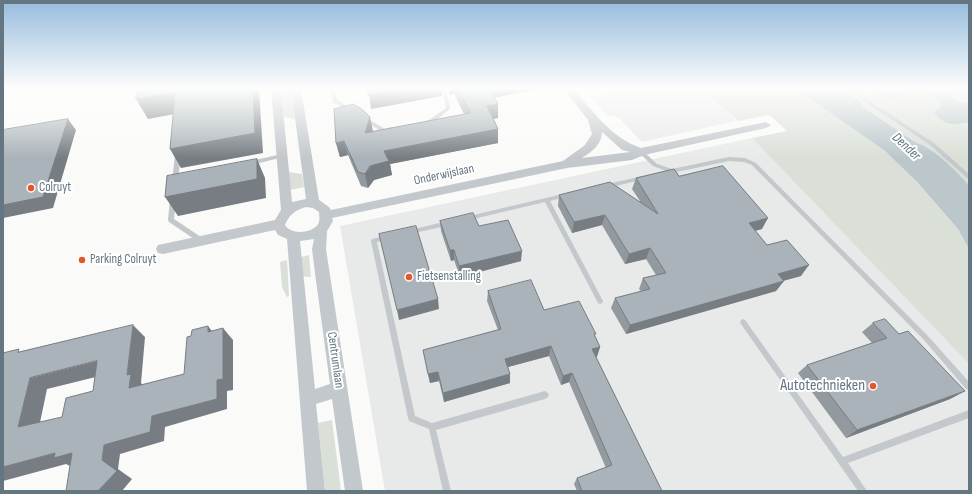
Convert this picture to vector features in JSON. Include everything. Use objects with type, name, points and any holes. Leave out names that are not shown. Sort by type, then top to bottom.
[{"type":"street","points":[[278,112],[287,210]]},
{"type":"street","points":[[299,112],[313,203]]},
{"type":"street","points":[[587,112],[593,119],[626,147],[641,152]]},
{"type":"street","name":"Onderwijslaan","points":[[566,164],[589,148],[594,142],[597,134],[593,119]]},
{"type":"street","name":"Onderwijslaan","points":[[327,215],[429,192],[566,164],[632,156],[641,152],[766,125]]},
{"type":"street","points":[[321,229],[309,236],[293,237],[285,234],[281,230],[279,224],[281,218],[287,210],[300,204],[313,203],[322,206],[327,215]]},
{"type":"street","name":"Centrumlaan","points":[[327,215],[326,221],[321,229],[319,249],[354,491]]},
{"type":"street","points":[[163,249],[279,224]]},
{"type":"street","points":[[293,237],[316,491]]},
{"type":"street","points":[[307,399],[339,389]]},
{"type":"lane","points":[[415,124],[431,122],[443,112]]},
{"type":"lane","points":[[883,112],[932,144],[969,177]]},
{"type":"lane","points":[[359,116],[384,131],[400,128]]},
{"type":"lane","points":[[178,145],[171,220],[202,241]]},
{"type":"lane","points":[[641,152],[655,165],[672,171]]},
{"type":"lane","points":[[255,162],[282,156]]},
{"type":"lane","points":[[657,174],[729,159],[745,160],[754,164],[926,338],[969,387]]},
{"type":"lane","points":[[599,188],[650,176]]},
{"type":"lane","points":[[465,219],[576,193]]},
{"type":"lane","points":[[547,200],[600,301]]},
{"type":"lane","points":[[405,233],[457,221]]},
{"type":"lane","points":[[398,235],[374,241],[412,418],[432,427],[545,395]]},
{"type":"lane","points":[[743,322],[863,491]]},
{"type":"lane","points":[[842,461],[969,414]]},
{"type":"lane","points":[[432,427],[446,491]]},
{"type":"shaded area","points":[[283,112],[294,112],[295,119],[284,117]]},
{"type":"shaded area","points":[[604,112],[728,112],[736,121],[642,142],[618,117],[607,115]]},
{"type":"shaded area","points":[[728,112],[829,112],[885,151],[918,183],[958,229],[969,249],[969,364],[752,138],[787,131],[770,115],[738,121]]},
{"type":"shaded area","points":[[871,112],[969,112],[969,185],[937,154],[915,142]]},
{"type":"shaded area","points":[[752,138],[969,364],[969,491],[385,491],[340,226]]},
{"type":"shaded area","points":[[288,172],[302,174],[304,187],[290,190]]},
{"type":"shaded area","points":[[309,255],[311,277],[298,276],[297,258]]},
{"type":"shaded area","points":[[287,260],[289,296],[287,297],[282,287],[280,262]]},
{"type":"shaded area","points":[[332,420],[341,491],[325,491],[318,423]]},
{"type":"water","name":"Dender","points":[[829,112],[871,112],[915,142],[930,149],[944,160],[969,185],[969,249],[958,229],[918,183],[885,151]]},
{"type":"water","points":[[934,112],[969,112],[969,122],[954,124],[945,122]]},
{"type":"building","points":[[173,112],[254,112],[255,133],[170,149]]},
{"type":"building","points":[[334,112],[365,112],[370,117],[365,133],[470,113],[490,112],[498,129],[384,151],[389,161],[370,166],[365,174],[358,172],[344,141],[336,143]]},
{"type":"building","name":"Colruyt","points":[[68,119],[43,197],[3,205],[3,130]]},
{"type":"building","points":[[257,159],[257,179],[165,197],[167,176]]},
{"type":"building","points":[[723,166],[768,218],[749,223],[767,245],[787,240],[809,265],[778,274],[784,281],[630,325],[615,298],[650,289],[643,278],[666,273],[650,248],[629,254],[605,215],[574,222],[559,195],[610,182],[658,214],[636,178],[674,169],[679,176]]},
{"type":"building","points":[[473,213],[479,226],[508,220],[522,251],[459,266],[454,250],[450,250],[440,221]]},
{"type":"building","name":"Fietsenstalling","points":[[416,226],[438,299],[397,310],[379,234]]},
{"type":"building","points":[[531,280],[544,310],[579,301],[596,334],[594,334],[600,347],[592,349],[662,491],[582,491],[577,478],[612,465],[572,373],[563,376],[551,346],[505,359],[510,374],[443,393],[438,372],[428,374],[423,350],[501,329],[488,291]]},
{"type":"building","name":"Autotechnieken","points":[[885,319],[899,334],[908,331],[965,391],[857,430],[807,365],[887,338],[873,323]]},
{"type":"building","points":[[133,325],[127,375],[131,374],[129,388],[184,374],[187,337],[191,336],[192,330],[208,326],[208,332],[223,328],[223,379],[217,380],[217,399],[152,416],[150,432],[104,445],[102,460],[117,471],[98,491],[66,491],[72,453],[54,458],[55,453],[3,467],[3,353],[19,349],[18,352]],"holes":[[[97,361],[93,391],[66,398],[62,417],[18,427],[30,378]]]},
{"type":"place","name":"Colruyt","points":[[31,188]]},
{"type":"place","name":"Parking Colruyt","points":[[82,260]]},
{"type":"place","name":"Fietsenstalling","points":[[409,277]]},
{"type":"place","name":"Autotechnieken","points":[[873,386]]}]
